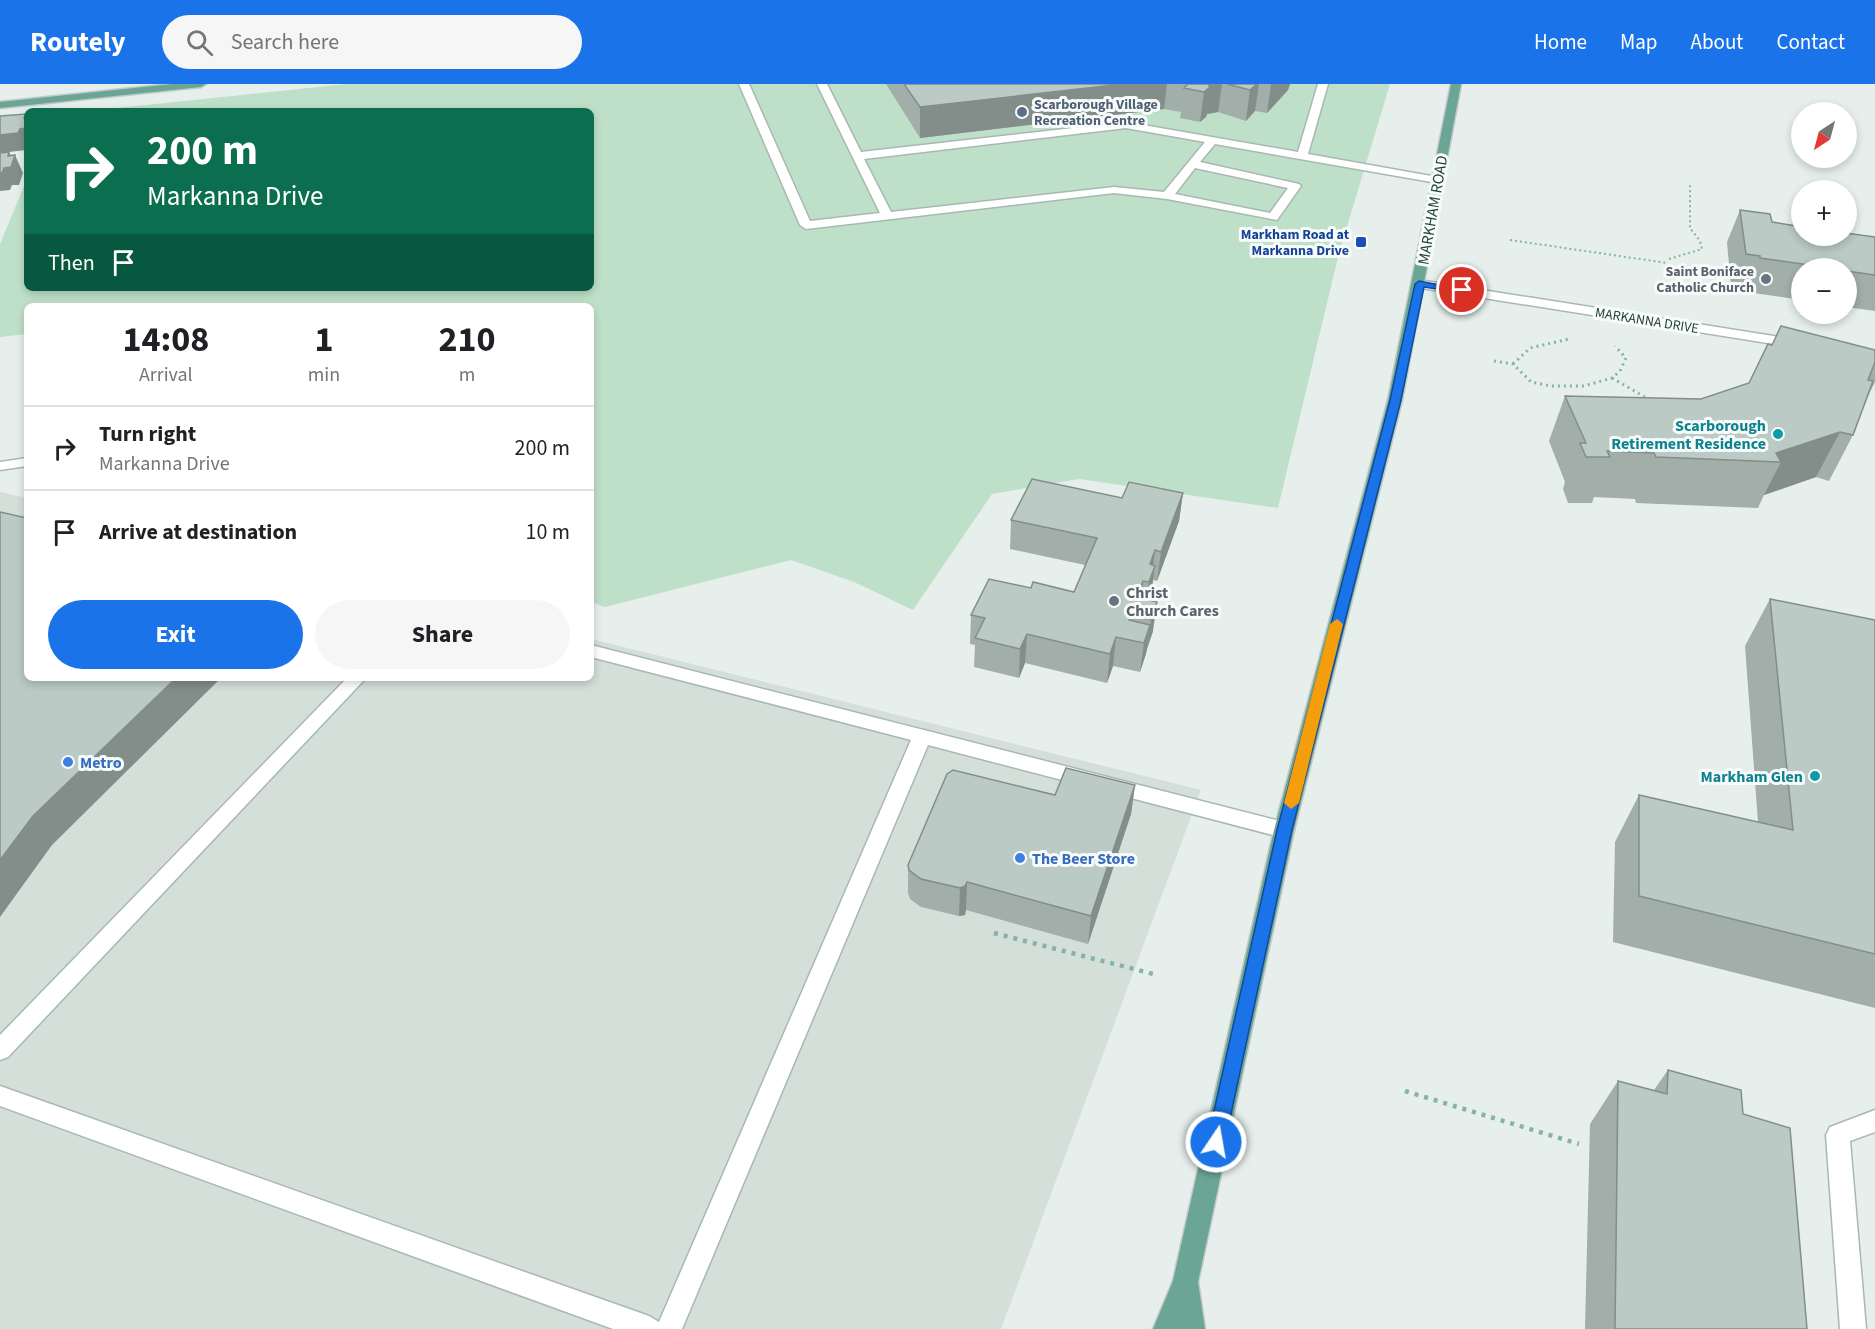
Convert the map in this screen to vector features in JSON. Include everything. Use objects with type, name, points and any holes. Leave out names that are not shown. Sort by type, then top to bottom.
[{"type":"main road","points":[[0,105],[201,84]]},
{"type":"main road","name":"MARKHAM ROAD","points":[[1166,1329],[1186,1281],[1284,830],[1395,400],[1456,84]]},
{"type":"main road","name":"MARKHAM ROAD","points":[[1186,1281],[1192,1329]]},
{"type":"street","points":[[744,84],[806,225],[1114,190],[1167,196],[1273,217],[1295,186],[1193,164]]},
{"type":"street","points":[[822,84],[887,216]]},
{"type":"street","points":[[1302,156],[1323,84]]},
{"type":"street","points":[[858,156],[1126,125],[1437,180]]},
{"type":"street","points":[[1167,196],[1212,140]]},
{"type":"street","name":"MARKANNA DRIVE","points":[[1419,284],[1818,346]]},
{"type":"street","points":[[0,466],[24,462]]},
{"type":"street","points":[[594,652],[1284,830]]},
{"type":"street","points":[[0,1050],[354,681]]},
{"type":"street","points":[[669,1329],[922,736]]},
{"type":"street","points":[[0,1096],[649,1329]]},
{"type":"street","points":[[1853,1329],[1838,1136],[1875,1121]]},
{"type":"path","points":[[1670,259],[1702,249],[1700,241],[1690,228],[1690,185]]},
{"type":"path","points":[[1510,240],[1667,263]]},
{"type":"path","points":[[1513,364],[1520,352],[1535,345],[1574,338]]},
{"type":"path","points":[[1494,360],[1513,364],[1531,382],[1551,386],[1584,386],[1612,378],[1620,371],[1626,358],[1616,346],[1606,343]]},
{"type":"path","points":[[1612,378],[1659,405]]},
{"type":"path","points":[[994,933],[1157,975]]},
{"type":"path","points":[[1405,1090],[1578,1143]]},
{"type":"shaded area","points":[[0,492],[24,497],[24,681],[594,681],[594,640],[1201,790],[1001,1329],[0,1329]]},
{"type":"green space","points":[[346,84],[1390,84],[1339,253],[1278,508],[1079,479],[992,494],[913,610],[854,582],[791,560],[605,607],[594,603],[594,303],[24,303],[24,334],[0,337],[0,244],[24,186],[24,291],[594,291],[594,108],[117,108]]},
{"type":"building","points":[[904,84],[1123,84],[920,107]]},
{"type":"building","points":[[1188,84],[1208,84],[1210,87],[1204,92],[1184,88]]},
{"type":"building","points":[[1227,84],[1257,84],[1250,90]]},
{"type":"building","points":[[24,114],[24,128],[20,129],[18,133],[0,135],[0,116]]},
{"type":"building","points":[[9,152],[8,156],[15,155],[11,167],[4,168],[0,173],[0,153]]},
{"type":"building","points":[[1740,210],[1770,214],[1772,222],[1791,225],[1791,246],[1857,246],[1857,235],[1875,237],[1875,275],[1857,273],[1857,258],[1791,258],[1791,262],[1746,254]]},
{"type":"building","points":[[1781,326],[1875,350],[1875,362],[1868,380],[1873,381],[1853,435],[1840,432],[1776,453],[1781,462],[1656,457],[1654,453],[1607,451],[1610,457],[1586,457],[1580,443],[1586,443],[1565,396],[1701,399],[1749,383],[1768,344],[1772,345]]},
{"type":"building","name":"Christ Church Cares","points":[[1032,479],[1122,498],[1129,482],[1183,493],[1161,552],[1155,550],[1150,564],[1155,566],[1149,582],[1143,581],[1137,597],[1157,602],[1151,619],[1131,615],[1129,620],[1150,625],[1144,643],[1116,637],[1110,654],[1027,634],[1020,649],[975,638],[985,618],[971,615],[989,579],[1031,588],[1033,582],[1074,592],[1097,538],[1011,520]]},
{"type":"building","name":"Metro","points":[[0,512],[24,517],[24,681],[173,681],[33,816],[0,860]]},
{"type":"building","name":"Markham Glen","points":[[1770,599],[1875,620],[1875,954],[1639,896],[1639,795],[1793,830]]},
{"type":"building","name":"The Beer Store","points":[[1066,768],[1135,785],[1091,916],[967,882],[960,888],[921,879],[909,870],[908,865],[947,774],[953,770],[1055,795]]},
{"type":"building","points":[[1668,1070],[1741,1090],[1743,1114],[1790,1128],[1807,1329],[1615,1329],[1618,1081],[1667,1094]]},
{"type":"slow traffic","points":[[1291,803],[1337,624]]},
{"type":"place","name":"Scarborough Village Recreation Centre","points":[[1022,112]]},
{"type":"place","name":"Markham Road at Markanna Drive","points":[[1361,242]]},
{"type":"place","name":"Saint Boniface Catholic Church","points":[[1766,279]]},
{"type":"place","name":"Scarborough Retirement Residence","points":[[1778,434]]},
{"type":"place","name":"Christ Church Cares","points":[[1114,601]]},
{"type":"place","name":"Metro","points":[[68,762]]},
{"type":"place","name":"Markham Glen","points":[[1815,776]]},
{"type":"place","name":"The Beer Store","points":[[1020,858]]},
{"type":"route","points":[[1216,1142],[1284,830],[1395,400],[1419,284],[1462,290]]}]
